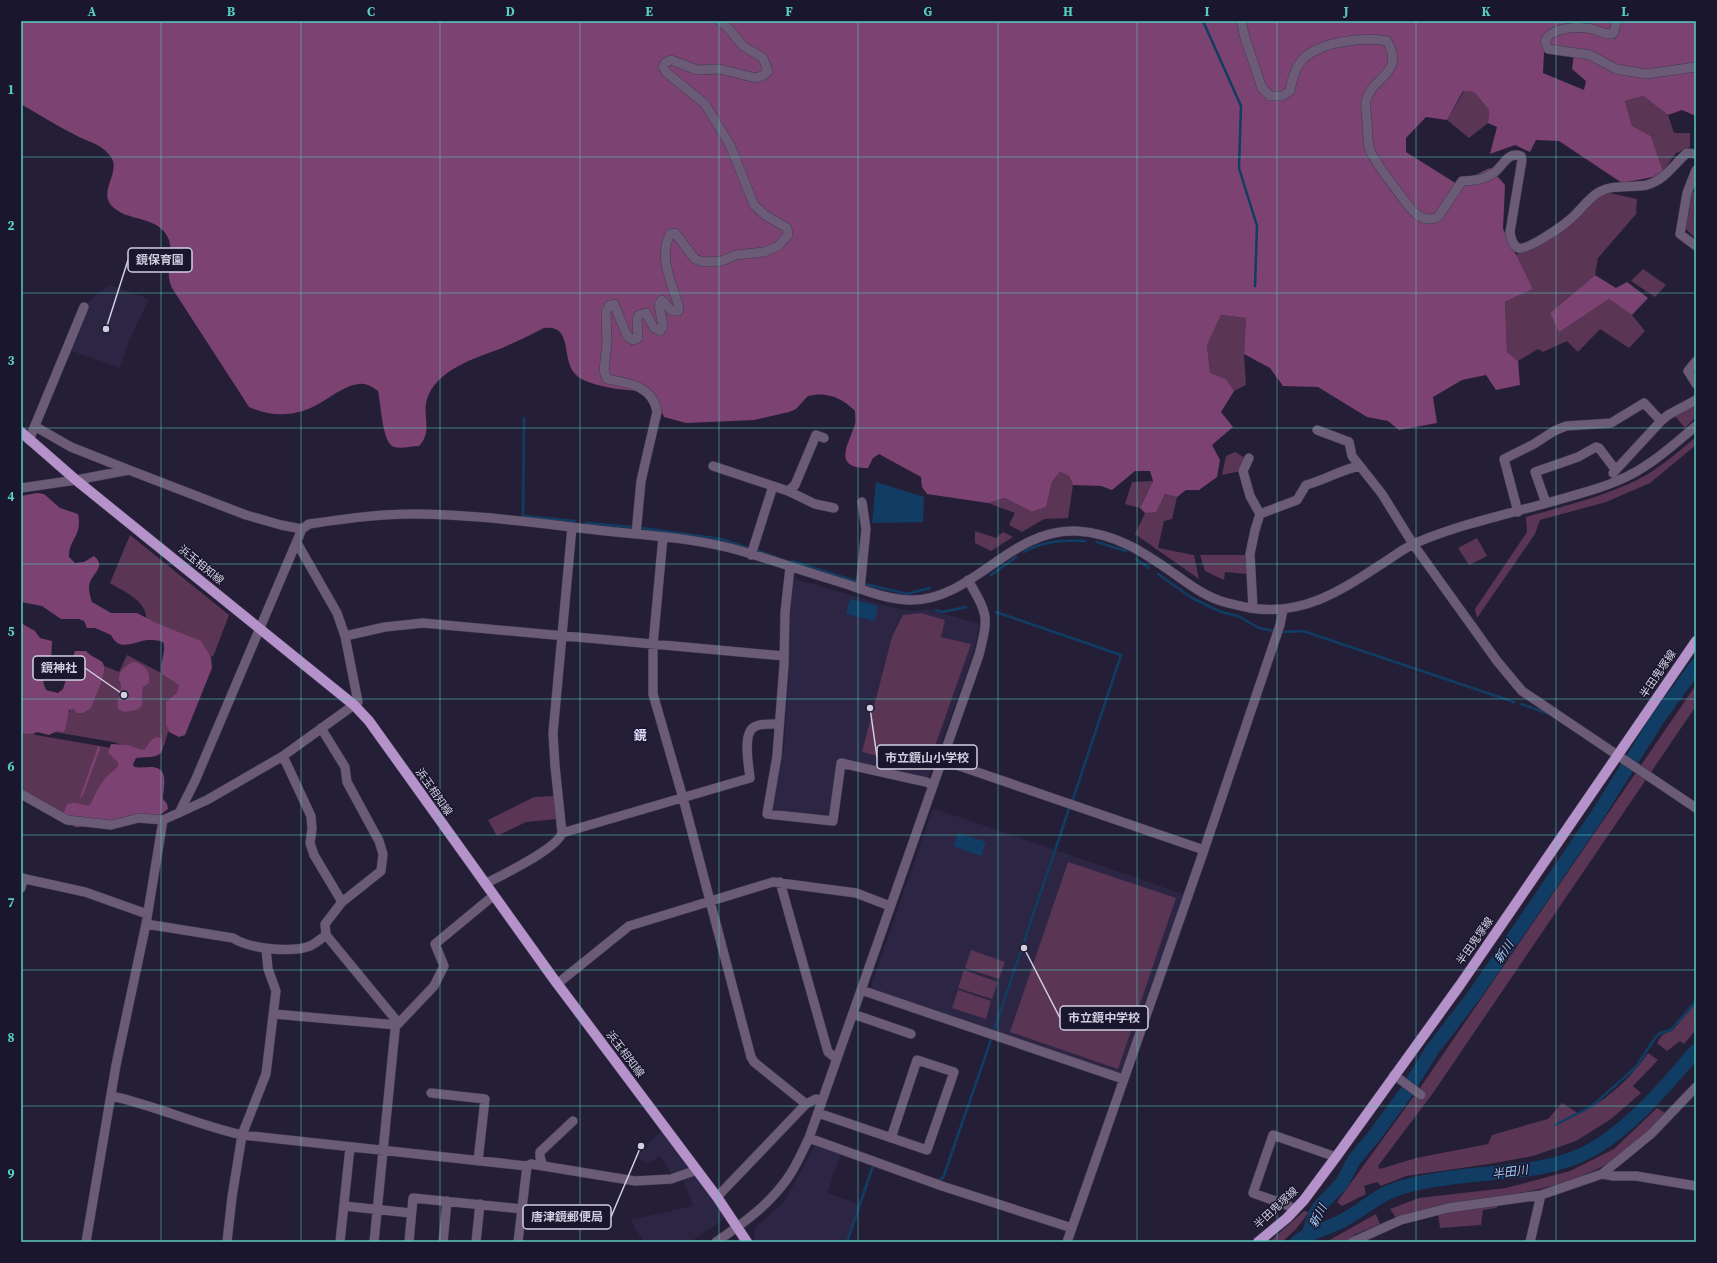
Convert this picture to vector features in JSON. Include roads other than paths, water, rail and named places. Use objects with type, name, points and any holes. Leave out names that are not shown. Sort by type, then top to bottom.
[{"type":"main road","name":"浜玉相知線","points":[[21,432],[76,480],[354,705],[370,721],[493,896],[717,1197],[747,1242]]},
{"type":"main road","name":"半田鬼塚線","points":[[1258,1242],[1294,1211],[1304,1200],[1396,1077],[1620,755],[1696,641]]},
{"type":"street","points":[[636,534],[641,481],[657,412],[655,402],[644,389],[607,379],[604,370],[607,343],[606,311],[610,305],[614,304],[627,336],[633,340],[638,338],[637,320],[639,315],[646,313],[654,328],[660,331],[663,327],[659,304],[662,300],[672,311],[678,311],[679,307],[668,273],[664,250],[670,234],[675,234],[695,258],[703,262],[721,261],[736,255],[764,252],[778,246],[788,235],[787,228],[765,215],[754,205],[730,145],[705,104],[667,73],[664,67],[665,63],[671,60],[697,70],[719,69],[756,78],[764,75],[768,71],[763,58],[742,46],[728,28],[720,21]]},
{"type":"street","points":[[1241,21],[1244,38],[1262,88],[1270,96],[1282,96],[1290,91],[1293,75],[1303,59],[1330,44],[1375,39],[1386,41],[1391,49],[1393,58],[1390,70],[1368,93],[1366,103],[1370,150],[1409,207],[1420,218],[1432,220],[1438,217],[1462,181],[1486,178],[1494,174],[1509,156],[1515,154],[1521,156],[1522,160],[1510,232],[1512,241],[1517,247],[1524,248],[1532,244],[1567,222],[1599,192],[1606,189],[1647,184],[1663,178],[1687,153],[1696,154]]},
{"type":"street","points":[[1617,21],[1616,29],[1613,34],[1607,35],[1593,29],[1577,28],[1552,32],[1547,36],[1545,41],[1548,49],[1554,51],[1579,52],[1590,55],[1616,69],[1631,72],[1646,74],[1696,67]]},
{"type":"street","points":[[1696,170],[1687,193],[1680,234],[1696,246]]},
{"type":"street","points":[[30,440],[84,307]]},
{"type":"street","points":[[1696,361],[1688,371],[1696,384]]},
{"type":"street","points":[[1615,482],[1613,473],[1616,469],[1661,421],[1668,415],[1696,400]]},
{"type":"street","points":[[1518,512],[1504,459],[1534,444],[1554,431],[1566,426],[1611,423],[1644,403],[1661,421]]},
{"type":"street","points":[[36,427],[71,447],[246,514],[281,525],[302,528],[309,524],[358,517],[410,514],[469,516],[663,537],[727,547],[860,589],[894,598],[923,599],[946,592],[968,580],[1025,543],[1050,533],[1080,531],[1119,540],[1135,548],[1196,589],[1220,601],[1253,608],[1283,610],[1317,602],[1342,590],[1413,544],[1443,532],[1518,512],[1615,482],[1660,457],[1696,426]]},
{"type":"street","points":[[1317,430],[1349,442],[1352,456],[1382,494],[1413,544],[1498,661],[1522,691],[1620,755],[1696,808]]},
{"type":"street","points":[[788,491],[795,485],[816,435],[824,438]]},
{"type":"street","points":[[1546,503],[1535,472],[1578,457],[1596,447],[1600,448],[1616,469]]},
{"type":"street","points":[[1249,458],[1243,471],[1250,496],[1260,514],[1250,554],[1253,608]]},
{"type":"street","points":[[713,466],[788,491],[815,504],[834,508]]},
{"type":"street","points":[[1260,514],[1297,500],[1306,485],[1324,480],[1348,468],[1359,466]]},
{"type":"street","points":[[21,488],[129,470]]},
{"type":"street","points":[[751,555],[773,486]]},
{"type":"street","points":[[860,589],[866,529],[862,502]]},
{"type":"street","points":[[485,884],[550,848],[561,838],[562,833],[553,733],[572,527]]},
{"type":"street","points":[[179,812],[194,781],[297,543],[302,528]]},
{"type":"street","points":[[663,537],[653,645],[653,694],[711,901],[751,1057],[754,1062],[777,1079],[806,1104]]},
{"type":"street","points":[[21,794],[67,820],[111,825],[139,818],[163,820],[207,800],[283,756],[358,702],[345,636],[337,613],[297,543]]},
{"type":"street","points":[[790,567],[785,613],[784,656],[777,756],[767,814],[833,821],[841,763],[926,782],[933,786]]},
{"type":"street","points":[[716,1242],[738,1227],[774,1196],[788,1178],[809,1138],[979,655],[986,622],[985,612],[968,580]]},
{"type":"street","points":[[1067,1242],[1204,850],[1280,625],[1283,610]]},
{"type":"street","points":[[345,636],[385,627],[423,623],[561,637],[784,656]]},
{"type":"street","points":[[562,833],[750,778],[747,754],[749,733],[752,728],[756,726],[779,724]]},
{"type":"street","points":[[321,728],[344,767],[347,782],[379,841],[383,854],[381,871],[342,902],[325,924],[326,935],[396,1020],[397,1025],[374,1242]]},
{"type":"street","points":[[283,756],[311,816],[312,829],[310,843],[314,856],[342,902]]},
{"type":"street","points":[[942,760],[1204,850]]},
{"type":"street","points":[[86,1242],[112,1096],[116,1065],[146,924],[163,820]]},
{"type":"street","points":[[21,888],[22,878],[85,892],[147,914]]},
{"type":"street","points":[[557,984],[629,926],[773,882],[856,893],[890,906]]},
{"type":"street","points":[[780,882],[828,1052],[837,1059]]},
{"type":"street","points":[[274,1014],[397,1025],[405,1019],[434,986],[444,966],[435,944],[493,896]]},
{"type":"street","points":[[146,924],[233,938],[239,942],[266,948],[293,949],[310,946],[326,935]]},
{"type":"street","points":[[227,1242],[232,1197],[242,1135],[266,1074],[274,1014],[276,991],[268,969],[266,948]]},
{"type":"street","points":[[861,990],[1123,1079]]},
{"type":"street","points":[[853,1014],[912,1034]]},
{"type":"street","points":[[818,1113],[891,1138],[928,1150],[954,1072],[917,1060],[891,1138]]},
{"type":"street","points":[[1396,1077],[1421,1095]]},
{"type":"street","points":[[1352,1242],[1401,1220],[1448,1208],[1541,1195],[1602,1174],[1651,1134],[1696,1087]]},
{"type":"street","points":[[431,1093],[486,1100],[478,1161]]},
{"type":"street","points":[[112,1096],[139,1102],[213,1128],[242,1135],[527,1166],[531,1164],[635,1181],[671,1179],[697,1170]]},
{"type":"street","points":[[717,1197],[806,1104],[816,1099],[822,1101]]},
{"type":"street","points":[[543,1166],[540,1152],[573,1121]]},
{"type":"street","points":[[1294,1211],[1289,1206],[1253,1193],[1273,1135],[1336,1156]]},
{"type":"street","points":[[809,1138],[942,1186],[1072,1228]]},
{"type":"street","points":[[340,1242],[350,1147]]},
{"type":"street","points":[[518,1242],[527,1166]]},
{"type":"street","points":[[1602,1174],[1613,1176],[1636,1176],[1696,1186]]},
{"type":"street","points":[[1530,1242],[1541,1195]]},
{"type":"street","points":[[409,1242],[413,1198],[522,1209]]},
{"type":"street","points":[[443,1242],[447,1201]]},
{"type":"street","points":[[476,1242],[480,1204]]},
{"type":"street","points":[[344,1206],[412,1213]]},
{"type":"water","points":[[876,482],[924,497],[923,522],[872,523]]},
{"type":"water","points":[[850,599],[878,606],[875,621],[846,614]]},
{"type":"water","points":[[958,833],[986,842],[981,856],[953,846]]},
{"type":"waterway","points":[[1203,21],[1241,106],[1239,168],[1257,226],[1255,286]]},
{"type":"waterway","points":[[524,418],[523,516],[575,521]]},
{"type":"waterway","points":[[586,523],[630,527]]},
{"type":"waterway","points":[[642,528],[721,539],[748,548]]},
{"type":"waterway","points":[[1024,552],[1046,543],[1085,541]]},
{"type":"waterway","points":[[1097,542],[1126,551]]},
{"type":"waterway","points":[[758,551],[776,557]]},
{"type":"waterway","points":[[991,575],[1016,557]]},
{"type":"waterway","points":[[1136,559],[1149,568]]},
{"type":"waterway","points":[[792,561],[855,581]]},
{"type":"waterway","points":[[1158,574],[1192,598],[1221,612],[1238,616],[1259,628],[1274,631]]},
{"type":"waterway","points":[[865,584],[907,594],[930,588]]},
{"type":"waterway","points":[[936,610],[942,612],[966,607]]},
{"type":"waterway","points":[[996,612],[1121,655],[1072,802]]},
{"type":"waterway","points":[[1284,632],[1303,631],[1514,702]]},
{"type":"waterway","name":"新川","points":[[1309,1233],[1315,1214],[1320,1206],[1342,1183],[1354,1160],[1405,1094],[1432,1050],[1475,994],[1596,817],[1657,720],[1696,666]]},
{"type":"waterway","points":[[1521,704],[1550,714]]},
{"type":"waterway","points":[[993,1033],[1070,806]]},
{"type":"waterway","points":[[1555,1125],[1592,1106],[1636,1067],[1655,1038],[1660,1033],[1671,1030],[1696,1001]]},
{"type":"waterway","points":[[938,1180],[943,1178],[992,1037]]},
{"type":"waterway","name":"半田川","points":[[1297,1242],[1312,1233],[1345,1220],[1382,1195],[1403,1187],[1448,1178],[1540,1167],[1576,1157],[1593,1149],[1607,1140],[1635,1117],[1661,1091],[1696,1051]]},
{"type":"waterway","points":[[847,1242],[873,1166]]},
{"type":"place","name":"鏡保育園","points":[[106,329]]},
{"type":"place","name":"鏡神社","points":[[124,695]]},
{"type":"place","name":"市立鏡山小学校","points":[[870,708]]},
{"type":"place","name":"市立鏡中学校","points":[[1024,948]]},
{"type":"place","name":"唐津鏡郵便局","points":[[641,1146]]},
{"type":"district","name":"鏡","points":[[640,735]]}]
